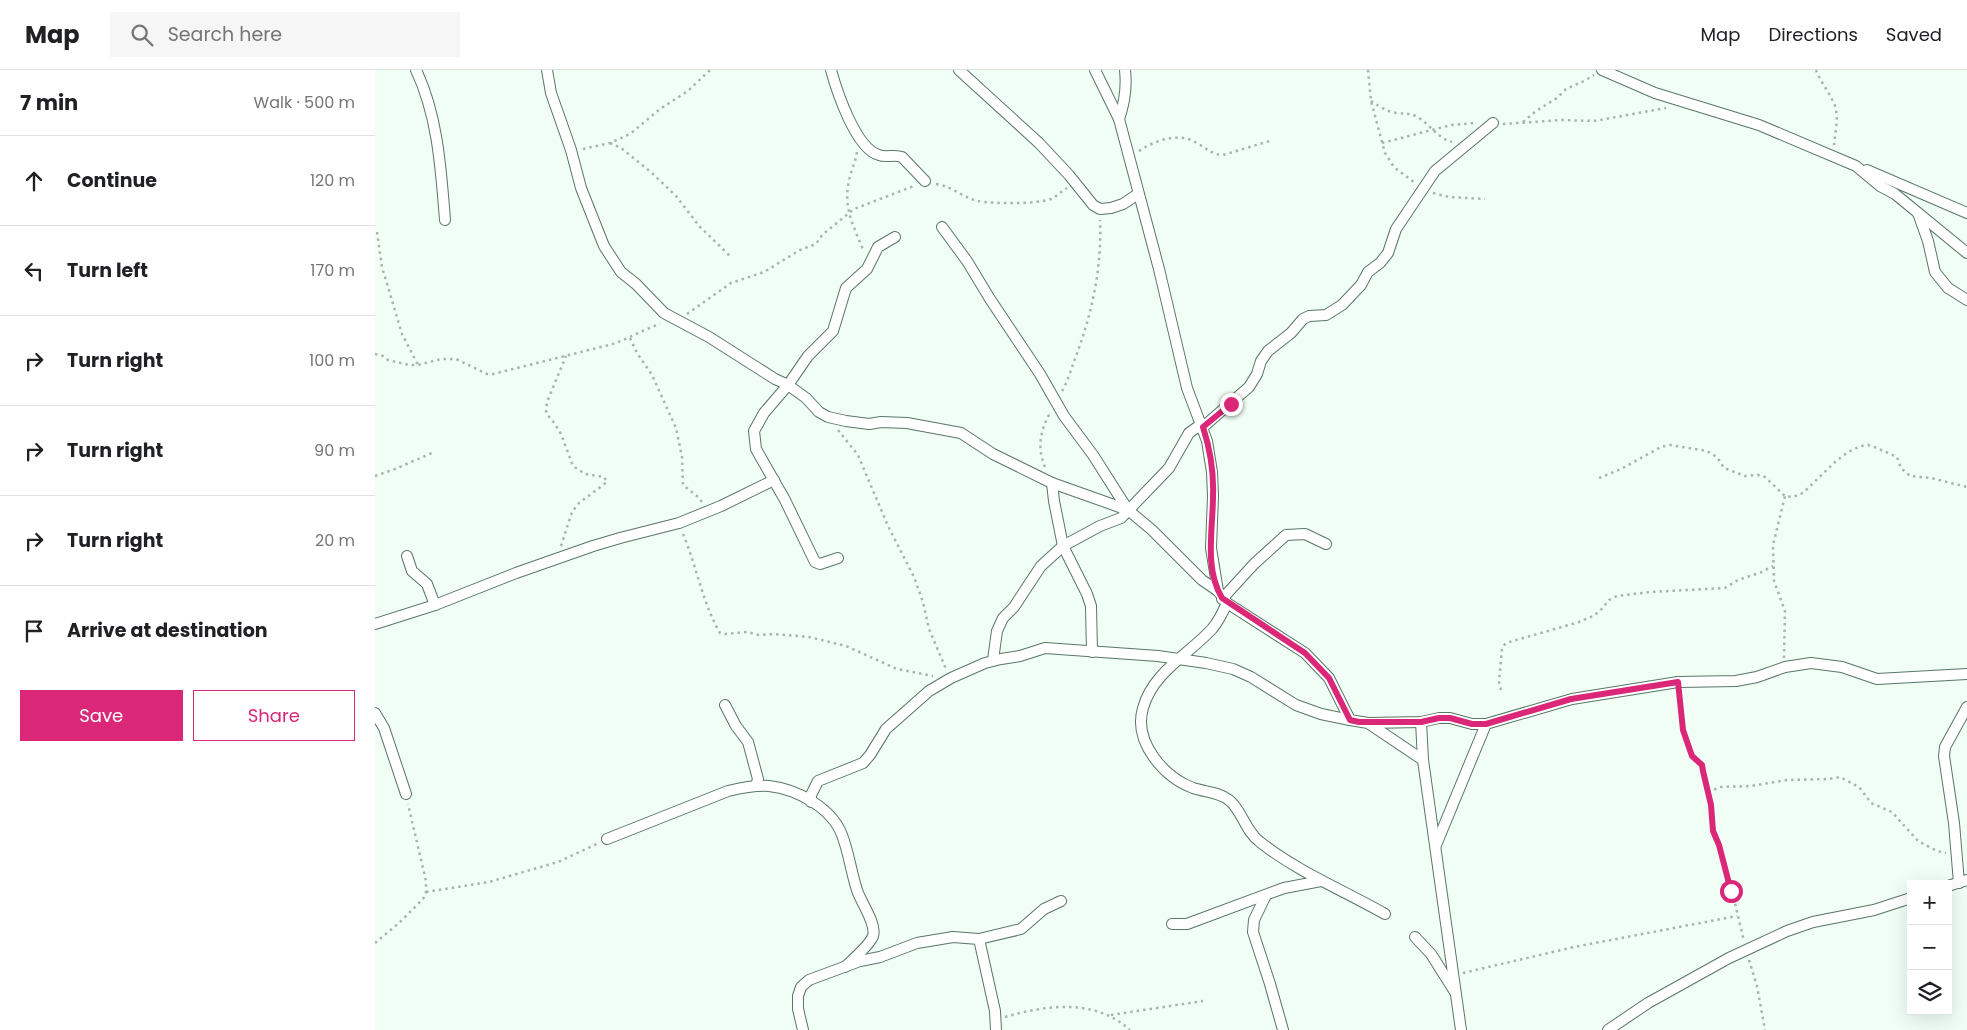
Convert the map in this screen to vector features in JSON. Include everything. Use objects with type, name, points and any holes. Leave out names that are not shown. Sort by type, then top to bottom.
[{"type":"street","points":[[416,70],[437,139],[445,220]]},
{"type":"street","points":[[547,70],[551,93],[571,150],[581,188],[604,246],[621,272],[636,284],[655,306],[664,313],[735,352],[775,379],[789,385],[806,398],[819,412],[828,417],[846,422],[869,424],[881,422],[907,423],[961,433],[993,454],[1052,482],[1128,510]]},
{"type":"street","points":[[831,70],[838,92],[858,137],[873,153],[881,156],[902,156],[925,181]]},
{"type":"street","points":[[959,70],[1039,143],[1075,183],[1087,200],[1100,209],[1111,208],[1123,204],[1138,194]]},
{"type":"street","points":[[1095,70],[1119,119],[1159,269],[1187,388],[1203,427],[1212,472],[1211,548],[1222,598]]},
{"type":"street","points":[[1119,119],[1127,85],[1125,70]]},
{"type":"street","points":[[1600,70],[1631,84],[1688,105],[1759,125],[1967,212]]},
{"type":"street","points":[[993,660],[997,631],[1003,618],[1014,607],[1041,566],[1063,546],[1100,526],[1121,518],[1169,468],[1189,433],[1196,428],[1203,427],[1249,387],[1268,351],[1291,333],[1303,319],[1309,316],[1326,315],[1342,305],[1361,285],[1368,272],[1380,263],[1388,253],[1397,229],[1423,189],[1442,165],[1493,123]]},
{"type":"street","points":[[1856,166],[1881,186],[1895,194],[1967,253]]},
{"type":"street","points":[[1917,212],[1928,241],[1935,272],[1948,288],[1967,300]]},
{"type":"street","points":[[942,227],[967,261],[1027,353],[1056,403],[1128,510],[1152,530],[1222,598],[1305,653],[1329,678],[1350,720]]},
{"type":"street","points":[[838,558],[821,564],[815,562],[756,448],[754,431],[764,413],[789,385],[808,356],[833,331],[846,288],[869,265],[878,246],[895,237]]},
{"type":"street","points":[[375,624],[435,605],[559,558],[620,538],[679,523],[705,513],[774,480]]},
{"type":"street","points":[[1052,482],[1063,546],[1091,606],[1091,652]]},
{"type":"street","points":[[1326,544],[1305,534],[1286,535],[1254,564],[1222,598],[1213,628],[1177,659],[1157,681],[1147,696],[1142,711],[1145,739],[1150,752],[1178,780],[1194,788],[1218,794],[1229,800],[1247,830],[1259,842],[1321,880],[1385,914]]},
{"type":"street","points":[[407,556],[412,571],[427,584],[435,605]]},
{"type":"street","points":[[811,802],[811,794],[818,782],[863,763],[870,756],[880,737],[929,691],[951,678],[993,660],[1020,656],[1045,648],[1177,659],[1233,669],[1296,705],[1321,714],[1368,723],[1421,722],[1439,718],[1450,718],[1472,724],[1486,724],[1571,699],[1678,682],[1736,681],[1757,678],[1785,667],[1811,663],[1842,667],[1877,679],[1967,674]]},
{"type":"street","points":[[725,705],[736,726],[748,742],[758,778],[756,786]]},
{"type":"street","points":[[1963,881],[1957,854],[1944,751],[1967,707]]},
{"type":"street","points":[[375,713],[384,728],[406,794]]},
{"type":"street","points":[[1421,722],[1423,760],[1461,1030]]},
{"type":"street","points":[[1368,723],[1423,760]]},
{"type":"street","points":[[1436,846],[1486,724]]},
{"type":"street","points":[[607,839],[728,790],[769,786],[788,790],[811,802],[827,813],[841,834],[860,899],[874,931],[873,938],[845,967]]},
{"type":"street","points":[[1172,924],[1193,922],[1214,915],[1241,902],[1284,888],[1321,880]]},
{"type":"street","points":[[1266,895],[1254,920],[1253,932],[1283,1030]]},
{"type":"street","points":[[1608,1030],[1648,1003],[1745,949],[1813,922],[1874,910],[1907,899]]},
{"type":"street","points":[[803,1030],[798,1009],[798,996],[801,987],[809,980],[860,961],[894,953],[940,938],[979,939],[1021,929],[1044,909],[1061,901]]},
{"type":"street","points":[[1415,937],[1431,954],[1456,993]]},
{"type":"street","points":[[979,939],[996,1025]]},
{"type":"path","points":[[571,150],[593,148],[610,143],[639,128],[660,109],[688,91],[710,70]]},
{"type":"path","points":[[1368,70],[1371,101],[1382,143],[1389,161],[1394,167],[1429,192],[1449,197],[1485,199]]},
{"type":"path","points":[[1522,124],[1535,111],[1557,98],[1566,88],[1592,77],[1600,70]]},
{"type":"path","points":[[1816,70],[1819,79],[1835,105],[1837,114],[1834,157]]},
{"type":"path","points":[[1371,101],[1382,108],[1415,116],[1445,140],[1467,146]]},
{"type":"path","points":[[1382,143],[1407,138],[1432,129],[1469,123],[1522,124],[1562,120],[1594,121],[1688,105]]},
{"type":"path","points":[[858,137],[855,164],[848,186],[849,212],[853,229],[869,265]]},
{"type":"path","points":[[1129,158],[1146,146],[1160,140],[1187,138],[1216,155],[1223,156],[1273,140]]},
{"type":"path","points":[[610,143],[621,148],[652,173],[676,196],[700,227],[731,257]]},
{"type":"path","points":[[375,354],[379,354],[388,360],[418,365],[441,359],[456,359],[490,375],[609,345],[630,338],[645,329],[678,320],[731,283],[764,272],[800,250],[816,244],[822,235],[849,212],[866,203],[925,181],[952,188],[967,198],[978,201],[1005,202],[1049,200],[1075,183]]},
{"type":"path","points":[[1052,482],[1043,462],[1040,446],[1044,424],[1065,386],[1087,328],[1100,256],[1100,209]]},
{"type":"path","points":[[377,232],[382,267],[402,334],[418,365]]},
{"type":"path","points":[[630,338],[655,382],[676,428],[682,457],[683,486],[701,499],[705,513]]},
{"type":"path","points":[[559,558],[567,522],[572,512],[579,503],[607,482],[604,477],[585,474],[573,466],[561,434],[547,413],[547,402],[565,356]]},
{"type":"path","points":[[828,417],[855,451],[863,465],[888,526],[919,589],[929,629],[940,658],[951,678]]},
{"type":"path","points":[[1599,478],[1621,469],[1661,447],[1670,445],[1707,451],[1717,457],[1724,468],[1745,476],[1758,475],[1765,477],[1785,496],[1799,496],[1848,452],[1868,445],[1897,457],[1905,474],[1967,487]]},
{"type":"path","points":[[375,476],[432,453]]},
{"type":"path","points":[[1785,496],[1773,545],[1774,581],[1785,610],[1785,667]]},
{"type":"path","points":[[679,523],[692,555],[703,596],[720,633],[747,632],[759,635],[775,634],[809,637],[846,646],[897,669],[931,676]]},
{"type":"path","points":[[1501,690],[1499,682],[1502,648],[1506,644],[1579,622],[1600,611],[1609,600],[1617,596],[1650,592],[1725,588],[1738,580],[1773,566]]},
{"type":"path","points":[[1678,682],[1683,730],[1692,756],[1702,765],[1713,831],[1735,899],[1745,949],[1757,986],[1765,1030]]},
{"type":"path","points":[[1708,792],[1721,787],[1751,786],[1787,780],[1840,777],[1859,787],[1871,803],[1892,812],[1918,841],[1937,851],[1957,854]]},
{"type":"path","points":[[375,943],[423,899],[426,892],[426,881],[406,794]]},
{"type":"path","points":[[426,892],[489,882],[558,862],[607,839]]},
{"type":"path","points":[[1454,976],[1574,947],[1737,916]]},
{"type":"path","points":[[1109,1015],[1203,1001]]},
{"type":"path","points":[[996,1025],[1021,1012],[1058,1006],[1085,1008],[1109,1015],[1130,1030]]},
{"type":"route","points":[[1231,404],[1203,427],[1212,472],[1211,548],[1214,576],[1218,591],[1227,603],[1305,653],[1329,678],[1350,720],[1359,722],[1421,722],[1439,718],[1450,718],[1472,724],[1486,724],[1527,710],[1571,699],[1678,682],[1679,707],[1686,742],[1692,756],[1702,765],[1711,805],[1713,831],[1719,845],[1731,891]]}]
